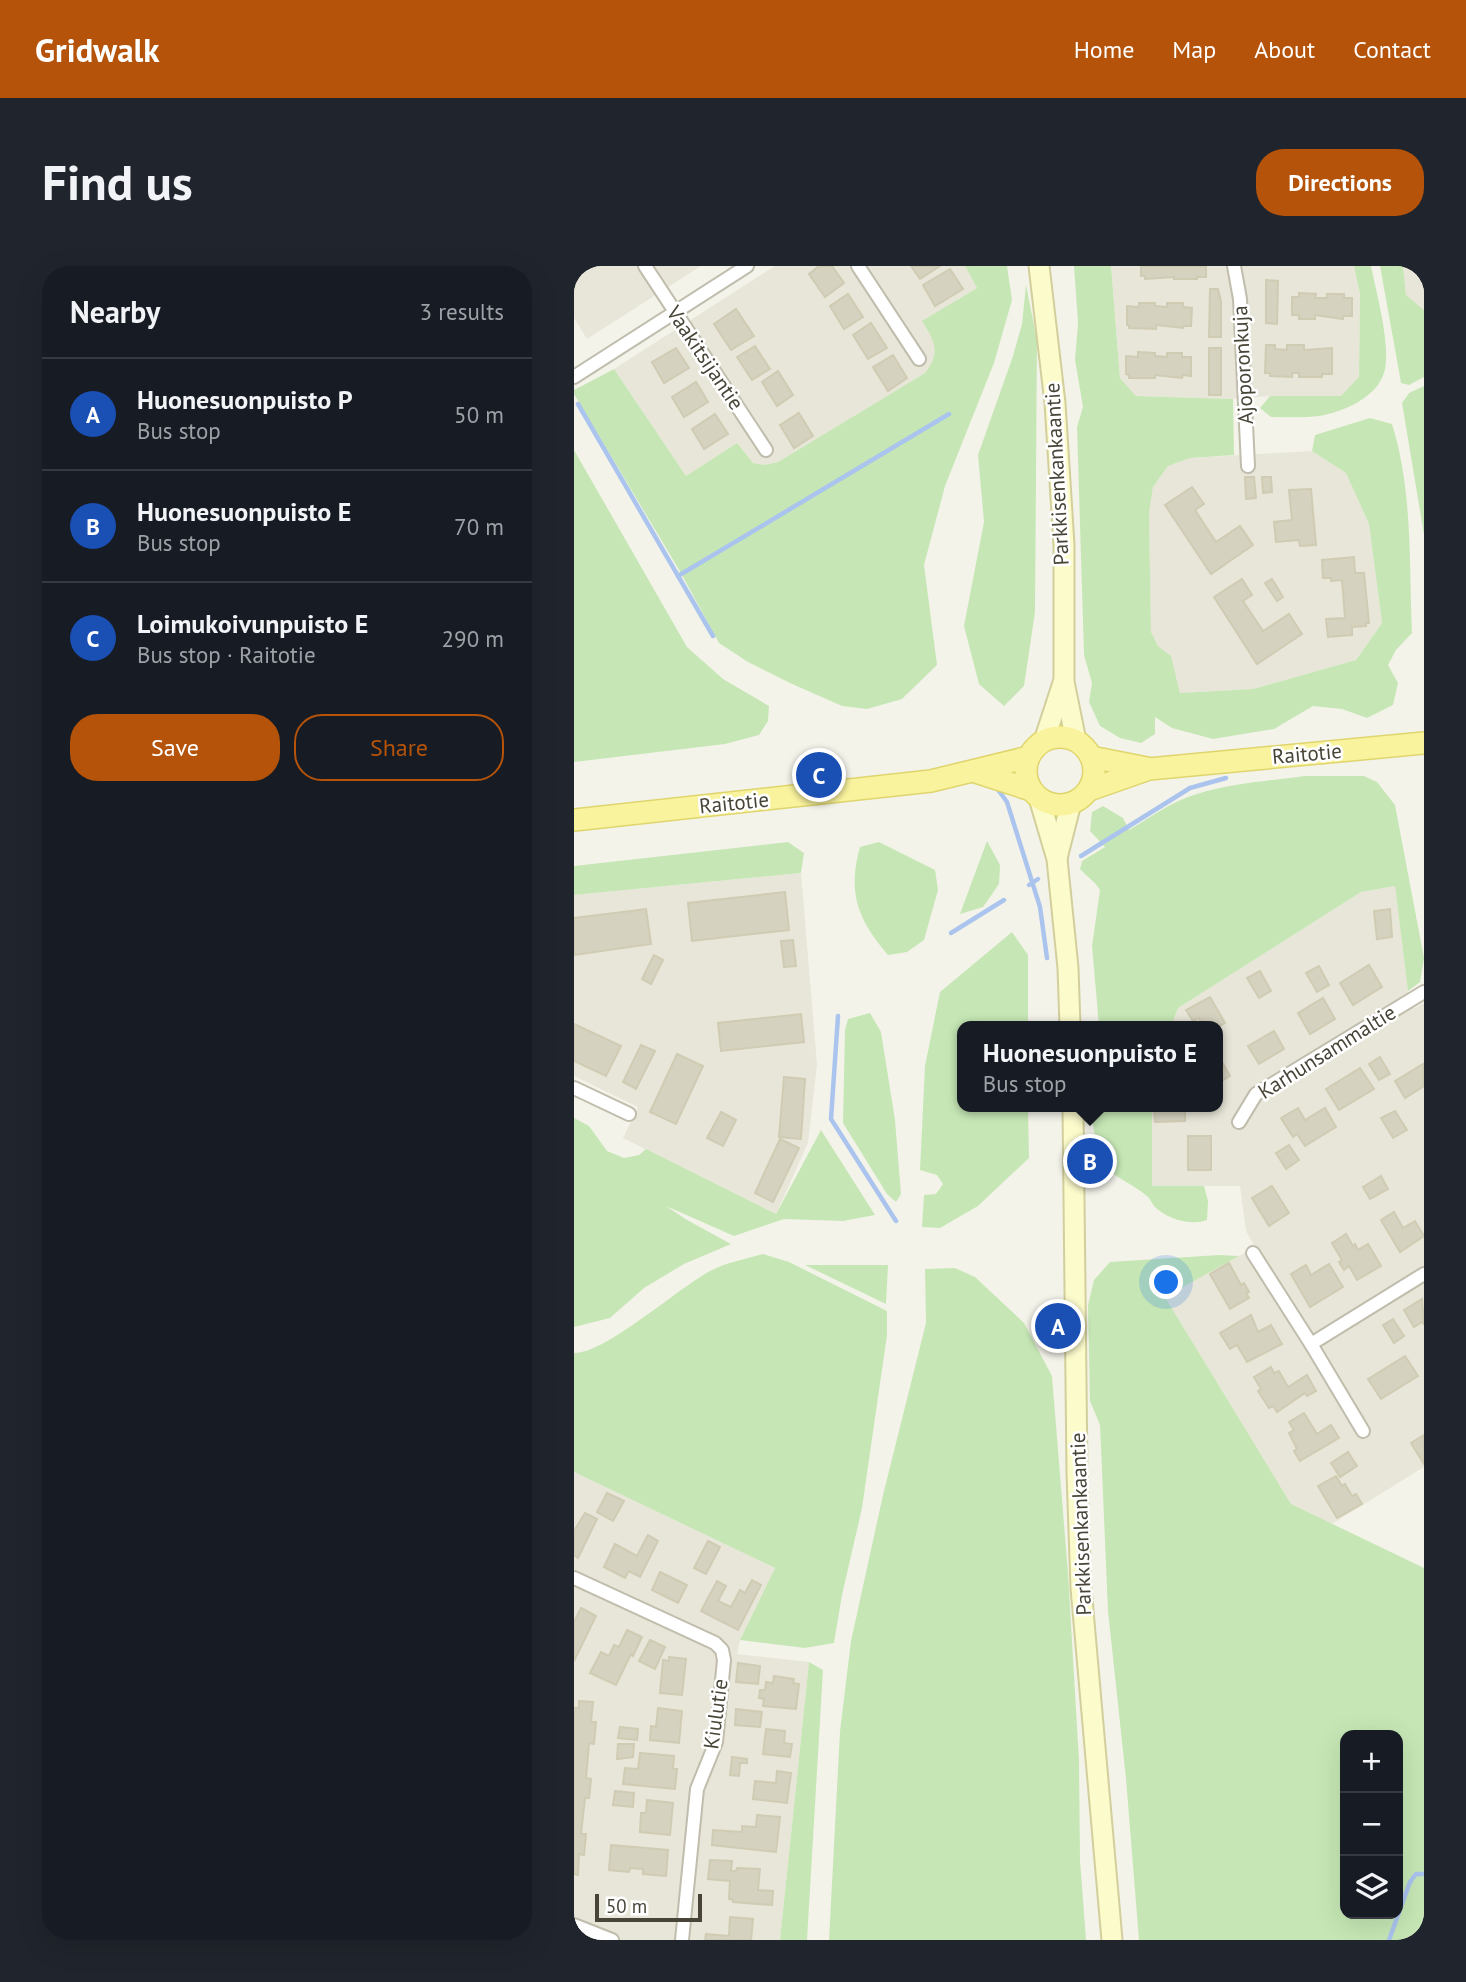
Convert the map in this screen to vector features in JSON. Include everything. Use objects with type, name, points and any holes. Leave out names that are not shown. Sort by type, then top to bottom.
[{"type":"main road","points":[[1066,737],[1076,741],[1091,757],[1094,768],[1089,790],[1071,803],[1049,803],[1035,794],[1027,779],[1029,757],[1044,741],[1066,737]]},
{"type":"main road","name":"Raitotie","points":[[1089,790],[1149,769],[1424,743]]},
{"type":"main road","name":"Raitotie","points":[[574,820],[931,781],[1029,757]]},
{"type":"main road","name":"Raitotie","points":[[1091,757],[1149,769]]},
{"type":"main road","name":"Raitotie","points":[[976,772],[1035,794]]},
{"type":"street","name":"Vaakitsijantie","points":[[645,266],[766,450]]},
{"type":"street","points":[[574,377],[747,266]]},
{"type":"street","points":[[858,266],[919,359]]},
{"type":"street","name":"Parkkisenkankaantie","points":[[1039,266],[1055,403],[1063,532],[1063,682],[1076,741]]},
{"type":"street","name":"Ajoporonkuja","points":[[1234,266],[1240,299],[1248,466]]},
{"type":"street","name":"Parkkisenkankaantie","points":[[1044,741],[1063,682]]},
{"type":"street","points":[[1035,794],[1057,859],[1069,968],[1070,1021]]},
{"type":"street","points":[[1057,859],[1071,803]]},
{"type":"street","name":"Karhunsammaltie","points":[[1239,1122],[1256,1094],[1424,992]]},
{"type":"street","points":[[574,1088],[629,1114]]},
{"type":"street","name":"Parkkisenkankaantie","points":[[1073,1112],[1081,1588],[1112,1940]]},
{"type":"street","points":[[1253,1254],[1363,1431]]},
{"type":"street","points":[[1311,1344],[1424,1274]]},
{"type":"street","name":"Kiulutie","points":[[574,1578],[715,1643],[722,1650],[724,1660],[716,1742],[697,1788],[682,1940]]},
{"type":"street","points":[[574,1925],[612,1940]]},
{"type":"shaded area","points":[[574,266],[701,266],[587,339],[574,318]]},
{"type":"shaded area","points":[[775,266],[965,266],[977,288],[923,321],[932,336],[935,349],[934,362],[925,373],[778,462],[765,465],[753,463],[737,443],[686,476],[614,369]]},
{"type":"shaded area","points":[[1111,266],[1354,266],[1360,294],[1359,377],[1342,396],[1233,399],[1136,396],[1120,378]]},
{"type":"shaded area","points":[[1403,266],[1424,266],[1424,310],[1406,295]]},
{"type":"shaded area","points":[[1312,451],[1346,473],[1369,524],[1382,623],[1356,660],[1253,689],[1180,693],[1171,657],[1158,646],[1151,632],[1149,513],[1153,487],[1168,466],[1190,458]]},
{"type":"shaded area","points":[[801,873],[817,1064],[808,1143],[776,1214],[623,1138],[638,1107],[574,1076],[574,895]]},
{"type":"shaded area","points":[[1395,886],[1408,991],[1415,1008],[1424,1003],[1424,1467],[1332,1524],[1291,1504],[1165,1297],[1255,1247],[1246,1231],[1240,1186],[1152,1186],[1152,1112],[1223,1112],[1223,1021],[1173,1021],[1178,1008],[1361,892]]},
{"type":"shaded area","points":[[574,1472],[775,1568],[740,1640],[737,1654],[809,1662],[780,1940],[574,1940]]},
{"type":"green space","points":[[965,266],[1007,266],[1012,300],[994,363],[945,486],[924,565],[937,665],[902,699],[867,709],[842,706],[748,662],[719,643],[574,390],[614,369],[686,476],[737,443],[753,463],[765,465],[778,462],[925,373],[935,353],[933,341],[922,321],[977,288]]},
{"type":"green space","points":[[1074,266],[1111,266],[1120,378],[1136,396],[1233,399],[1234,455],[1190,458],[1168,466],[1153,487],[1149,513],[1151,632],[1158,646],[1171,656],[1180,693],[1253,689],[1356,660],[1382,623],[1369,524],[1346,473],[1312,451],[1315,435],[1370,418],[1392,424],[1407,501],[1412,633],[1396,650],[1388,665],[1398,683],[1393,705],[1367,718],[1342,709],[1313,706],[1274,729],[1213,739],[1172,728],[1155,717],[1155,734],[1141,743],[1120,738],[1100,726],[1089,702],[1092,683],[1084,655],[1077,427],[1083,407],[1075,360],[1078,323]]},
{"type":"green space","points":[[1354,266],[1371,266],[1386,350],[1386,363],[1380,382],[1366,397],[1338,411],[1313,417],[1271,417],[1260,408],[1270,396],[1341,396],[1359,377],[1360,294]]},
{"type":"green space","points":[[1380,266],[1403,266],[1406,295],[1424,310],[1424,377],[1409,385],[1401,383]]},
{"type":"green space","points":[[1026,285],[1037,340],[1035,612],[1024,686],[1004,706],[979,684],[964,626],[984,522],[978,455],[1013,356],[1022,324]]},
{"type":"green space","points":[[1424,386],[1424,535],[1402,403],[1409,393]]},
{"type":"green space","points":[[574,450],[687,647],[723,679],[769,706],[768,721],[759,735],[725,744],[574,762]]},
{"type":"green space","points":[[1305,776],[1364,776],[1377,782],[1395,805],[1424,958],[1420,982],[1408,991],[1395,886],[1361,892],[1178,1008],[1173,1021],[1099,1021],[1092,946],[1100,890],[1080,869],[1082,861],[1105,847],[1090,831],[1092,812],[1103,806],[1123,818],[1129,830],[1188,797],[1237,785]]},
{"type":"green space","points":[[987,841],[1000,865],[999,884],[983,907],[960,914]]},
{"type":"green space","points":[[788,842],[804,853],[801,873],[574,895],[574,866]]},
{"type":"green space","points":[[879,842],[935,870],[938,890],[924,940],[907,952],[888,955],[869,930],[858,905],[855,878],[860,847]]},
{"type":"green space","points":[[1012,932],[1028,955],[1028,1021],[957,1021],[957,1112],[1028,1112],[1029,1158],[978,1206],[940,1228],[922,1227],[924,1195],[936,1194],[943,1184],[937,1175],[920,1170],[925,1066],[940,992]]},
{"type":"green space","points":[[870,1013],[881,1032],[895,1120],[901,1194],[896,1202],[887,1194],[843,1123],[845,1030],[848,1019]]},
{"type":"green space","points":[[1091,1112],[1152,1112],[1152,1186],[1204,1186],[1208,1201],[1207,1220],[1186,1222],[1165,1215],[1143,1193],[1106,1167],[1103,1148],[1095,1137]]},
{"type":"green space","points":[[574,1118],[589,1126],[607,1151],[624,1158],[639,1155],[646,1149],[776,1214],[821,1130],[875,1215],[843,1221],[784,1219],[734,1236],[666,1206],[731,1244],[684,1264],[644,1288],[610,1318],[574,1327]]},
{"type":"green space","points":[[763,1254],[789,1262],[887,1311],[887,1335],[862,1508],[834,1643],[805,1648],[740,1640],[775,1568],[574,1472],[574,1353],[604,1343],[623,1332],[712,1270]]},
{"type":"green space","points":[[1239,1256],[1165,1297],[1291,1504],[1424,1568],[1424,1940],[1139,1940],[1126,1779],[1108,1611],[1100,1425],[1090,1401],[1088,1305],[1094,1280],[1110,1262]]},
{"type":"green space","points":[[805,1265],[888,1265],[886,1304]]},
{"type":"green space","points":[[955,1268],[975,1277],[1024,1323],[1052,1376],[1068,1573],[1086,1940],[829,1940],[840,1731],[851,1641],[883,1495],[926,1323],[925,1269]]},
{"type":"green space","points":[[809,1662],[823,1670],[807,1940],[780,1940]]},
{"type":"building","points":[[819,266],[832,266],[844,283],[825,297],[809,274]]},
{"type":"building","points":[[911,266],[940,266],[920,279]]},
{"type":"building","points":[[1141,266],[1206,266],[1206,277],[1145,279],[1145,276],[1141,276]]},
{"type":"building","points":[[950,269],[963,289],[935,306],[923,285]]},
{"type":"building","points":[[1266,280],[1278,281],[1277,324],[1266,323]]},
{"type":"building","points":[[1210,289],[1218,289],[1221,301],[1221,337],[1209,337]]},
{"type":"building","points":[[1299,293],[1316,294],[1315,298],[1327,298],[1327,294],[1344,294],[1344,298],[1352,298],[1352,316],[1343,316],[1343,319],[1315,315],[1315,319],[1299,319],[1299,315],[1292,315],[1292,297],[1299,297]]},
{"type":"building","points":[[848,294],[863,317],[844,329],[830,306]]},
{"type":"building","points":[[1139,303],[1155,303],[1155,306],[1167,307],[1167,303],[1183,303],[1183,307],[1192,308],[1191,326],[1183,328],[1156,325],[1156,329],[1129,328],[1127,306],[1139,307]]},
{"type":"building","points":[[736,309],[754,336],[731,350],[714,324]]},
{"type":"building","points":[[871,323],[887,348],[868,359],[853,335]]},
{"type":"building","points":[[1266,345],[1287,350],[1287,345],[1304,345],[1304,350],[1332,348],[1332,374],[1322,374],[1322,377],[1299,377],[1299,373],[1292,373],[1292,377],[1270,376],[1270,373],[1265,373]]},
{"type":"building","points":[[755,346],[770,369],[752,380],[737,357]]},
{"type":"building","points":[[676,348],[689,368],[664,383],[652,362]]},
{"type":"building","points":[[1209,348],[1221,348],[1221,395],[1209,395]]},
{"type":"building","points":[[1138,352],[1167,357],[1167,353],[1182,353],[1182,357],[1191,357],[1191,376],[1183,375],[1182,378],[1155,375],[1155,378],[1129,378],[1126,374],[1126,356],[1138,357]]},
{"type":"building","points":[[893,355],[907,378],[888,391],[873,367]]},
{"type":"building","points":[[778,371],[793,395],[777,406],[762,382]]},
{"type":"building","points":[[696,382],[708,402],[684,417],[672,397]]},
{"type":"building","points":[[799,413],[813,436],[794,448],[780,425]]},
{"type":"building","points":[[715,414],[728,434],[704,449],[692,429]]},
{"type":"building","points":[[1245,477],[1254,477],[1256,498],[1246,499]]},
{"type":"building","points":[[1262,477],[1271,477],[1272,492],[1263,493]]},
{"type":"building","points":[[1192,487],[1204,504],[1195,510],[1216,542],[1240,526],[1253,545],[1211,574],[1165,505]]},
{"type":"building","points":[[1311,489],[1316,545],[1300,546],[1299,540],[1276,542],[1274,522],[1292,520],[1289,490]]},
{"type":"building","points":[[1354,557],[1355,573],[1364,573],[1369,623],[1366,623],[1366,626],[1352,627],[1352,635],[1328,637],[1326,619],[1345,618],[1342,580],[1331,581],[1331,578],[1323,578],[1322,560]]},
{"type":"building","points":[[1242,579],[1252,595],[1243,601],[1263,631],[1289,614],[1302,634],[1257,664],[1214,597]]},
{"type":"building","points":[[1272,579],[1283,597],[1277,601],[1265,583]]},
{"type":"building","points":[[785,892],[789,930],[692,941],[688,903]]},
{"type":"building","points":[[646,909],[651,944],[574,955],[574,918]]},
{"type":"building","points":[[1390,909],[1392,937],[1377,939],[1374,911]]},
{"type":"building","points":[[793,940],[796,966],[784,967],[781,941]]},
{"type":"building","points":[[654,955],[663,960],[651,984],[642,979]]},
{"type":"building","points":[[1369,965],[1382,987],[1353,1005],[1340,983]]},
{"type":"building","points":[[1319,966],[1329,985],[1317,992],[1306,973]]},
{"type":"building","points":[[1260,971],[1271,991],[1259,998],[1247,978]]},
{"type":"building","points":[[1210,997],[1225,1023],[1200,1021],[1199,1018],[1193,1021],[1186,1010]]},
{"type":"building","points":[[1323,998],[1335,1019],[1310,1034],[1298,1013]]},
{"type":"building","points":[[801,1014],[804,1042],[721,1051],[718,1023]]},
{"type":"building","points":[[574,1024],[621,1046],[606,1076],[574,1061]]},
{"type":"building","points":[[1274,1031],[1284,1049],[1259,1064],[1248,1046]]},
{"type":"building","points":[[641,1045],[655,1051],[636,1089],[623,1082]]},
{"type":"building","points":[[677,1054],[703,1066],[676,1124],[650,1112]]},
{"type":"building","points":[[1380,1057],[1390,1074],[1379,1080],[1369,1064]]},
{"type":"building","points":[[1223,1064],[1230,1076],[1223,1080]]},
{"type":"building","points":[[1423,1064],[1424,1086],[1405,1098],[1395,1081]]},
{"type":"building","points":[[1360,1068],[1374,1089],[1339,1110],[1326,1089]]},
{"type":"building","points":[[784,1077],[805,1079],[801,1139],[779,1137]]},
{"type":"building","points":[[1298,1108],[1305,1120],[1325,1108],[1336,1127],[1305,1146],[1297,1134],[1293,1137],[1281,1118]]},
{"type":"building","points":[[1395,1111],[1407,1130],[1393,1138],[1381,1118]]},
{"type":"building","points":[[721,1112],[736,1120],[723,1146],[707,1138]]},
{"type":"building","points":[[1154,1112],[1185,1112],[1185,1121],[1155,1122]]},
{"type":"building","points":[[1188,1136],[1211,1136],[1211,1170],[1188,1170]]},
{"type":"building","points":[[780,1139],[799,1148],[773,1202],[755,1193]]},
{"type":"building","points":[[1289,1145],[1299,1160],[1286,1169],[1276,1153]]},
{"type":"building","points":[[1381,1176],[1388,1189],[1370,1199],[1363,1187]]},
{"type":"building","points":[[1272,1186],[1289,1213],[1269,1226],[1252,1198]]},
{"type":"building","points":[[1394,1212],[1403,1228],[1415,1221],[1424,1236],[1400,1252],[1381,1220]]},
{"type":"building","points":[[1346,1234],[1358,1250],[1368,1244],[1381,1266],[1357,1280],[1349,1266],[1344,1270],[1339,1262],[1342,1260],[1332,1243]]},
{"type":"building","points":[[1229,1263],[1241,1285],[1244,1283],[1249,1292],[1246,1293],[1249,1298],[1230,1309],[1210,1274]]},
{"type":"building","points":[[1329,1264],[1343,1287],[1310,1307],[1291,1274],[1306,1265],[1311,1275]]},
{"type":"building","points":[[1422,1299],[1424,1324],[1422,1322],[1414,1327],[1404,1310]]},
{"type":"building","points":[[1251,1315],[1258,1332],[1271,1325],[1282,1344],[1247,1362],[1237,1345],[1230,1349],[1220,1333]]},
{"type":"building","points":[[1393,1319],[1404,1336],[1394,1343],[1383,1325]]},
{"type":"building","points":[[1405,1356],[1418,1376],[1381,1399],[1368,1379]]},
{"type":"building","points":[[1271,1367],[1274,1373],[1279,1371],[1288,1387],[1307,1375],[1316,1391],[1307,1396],[1305,1393],[1277,1412],[1273,1406],[1269,1408],[1258,1391],[1261,1389],[1254,1377]]},
{"type":"building","points":[[1304,1413],[1317,1434],[1331,1425],[1339,1438],[1300,1461],[1294,1451],[1297,1449],[1289,1433],[1294,1430],[1289,1422]]},
{"type":"building","points":[[1424,1435],[1424,1464],[1411,1443]]},
{"type":"building","points":[[1348,1452],[1357,1466],[1340,1477],[1331,1463]]},
{"type":"building","points":[[1336,1476],[1352,1496],[1356,1494],[1362,1504],[1337,1518],[1318,1486]]},
{"type":"building","points":[[607,1493],[624,1501],[613,1521],[597,1512]]},
{"type":"building","points":[[585,1513],[597,1519],[578,1558],[574,1555],[574,1531]]},
{"type":"building","points":[[648,1535],[658,1541],[640,1577],[629,1571],[625,1578],[604,1567],[615,1544],[637,1556]]},
{"type":"building","points":[[708,1541],[720,1547],[706,1574],[694,1568]]},
{"type":"building","points":[[660,1572],[687,1585],[678,1603],[652,1590]]},
{"type":"building","points":[[752,1580],[761,1585],[738,1630],[701,1611],[717,1581],[726,1586],[718,1601],[731,1607],[740,1590],[745,1593]]},
{"type":"building","points":[[581,1608],[596,1616],[574,1661],[574,1622]]},
{"type":"building","points":[[627,1630],[642,1637],[616,1685],[590,1673],[601,1652],[609,1656],[614,1645],[619,1647]]},
{"type":"building","points":[[650,1640],[665,1647],[655,1669],[639,1661]]},
{"type":"building","points":[[669,1657],[686,1659],[682,1695],[660,1693],[663,1660],[669,1661]]},
{"type":"building","points":[[738,1663],[760,1666],[758,1684],[736,1682]]},
{"type":"building","points":[[774,1676],[794,1679],[793,1683],[799,1684],[796,1709],[763,1706],[764,1699],[759,1698],[760,1690],[765,1690],[766,1682],[773,1683]]},
{"type":"building","points":[[579,1701],[593,1702],[591,1722],[596,1722],[594,1744],[589,1743],[586,1778],[591,1779],[589,1798],[585,1798],[581,1834],[586,1834],[584,1855],[579,1854],[578,1875],[574,1874],[574,1708],[579,1708]]},
{"type":"building","points":[[658,1708],[682,1711],[679,1743],[650,1740],[651,1726],[656,1727]]},
{"type":"building","points":[[736,1709],[762,1712],[760,1727],[735,1725]]},
{"type":"building","points":[[620,1727],[638,1729],[637,1740],[618,1738]]},
{"type":"building","points":[[766,1729],[785,1731],[784,1743],[792,1744],[790,1757],[763,1754]]},
{"type":"building","points":[[618,1744],[634,1744],[633,1757],[617,1759]]},
{"type":"building","points":[[640,1753],[674,1756],[673,1769],[677,1769],[675,1789],[623,1784],[625,1768],[638,1769]]},
{"type":"building","points":[[732,1757],[747,1759],[747,1763],[740,1763],[739,1776],[730,1775]]},
{"type":"building","points":[[777,1771],[791,1773],[787,1803],[753,1799],[755,1781],[776,1783]]},
{"type":"building","points":[[615,1791],[634,1793],[633,1807],[613,1805]]},
{"type":"building","points":[[647,1800],[673,1803],[670,1835],[640,1832],[641,1813],[646,1813]]},
{"type":"building","points":[[757,1815],[780,1817],[776,1852],[712,1845],[713,1830],[742,1832],[742,1826],[756,1827]]},
{"type":"building","points":[[611,1845],[668,1850],[666,1876],[643,1874],[643,1869],[630,1868],[629,1872],[609,1870]]},
{"type":"building","points":[[710,1860],[732,1861],[731,1871],[736,1871],[737,1868],[760,1869],[758,1890],[773,1891],[772,1905],[733,1902],[729,1899],[730,1881],[708,1879]]},
{"type":"building","points":[[730,1917],[753,1919],[751,1940],[705,1940],[706,1934],[729,1936]]},
{"type":"waterway","points":[[578,404],[713,636]]},
{"type":"waterway","points":[[678,576],[949,414]]},
{"type":"waterway","points":[[1081,856],[1190,788],[1226,778]]},
{"type":"waterway","points":[[999,791],[1007,802],[1040,907],[1047,958]]},
{"type":"waterway","points":[[1029,885],[1038,879]]},
{"type":"waterway","points":[[951,933],[1004,900]]},
{"type":"waterway","points":[[838,1016],[831,1119],[896,1221]]},
{"type":"waterway","points":[[1389,1940],[1410,1882],[1416,1874],[1424,1874]]},
{"type":"place","name":"Loimukoivunpuisto E","points":[[819,775]]},
{"type":"place","name":"Huonesuonpuisto E","points":[[1090,1161]]},
{"type":"place","name":"Huonesuonpuisto P","points":[[1058,1326]]}]
